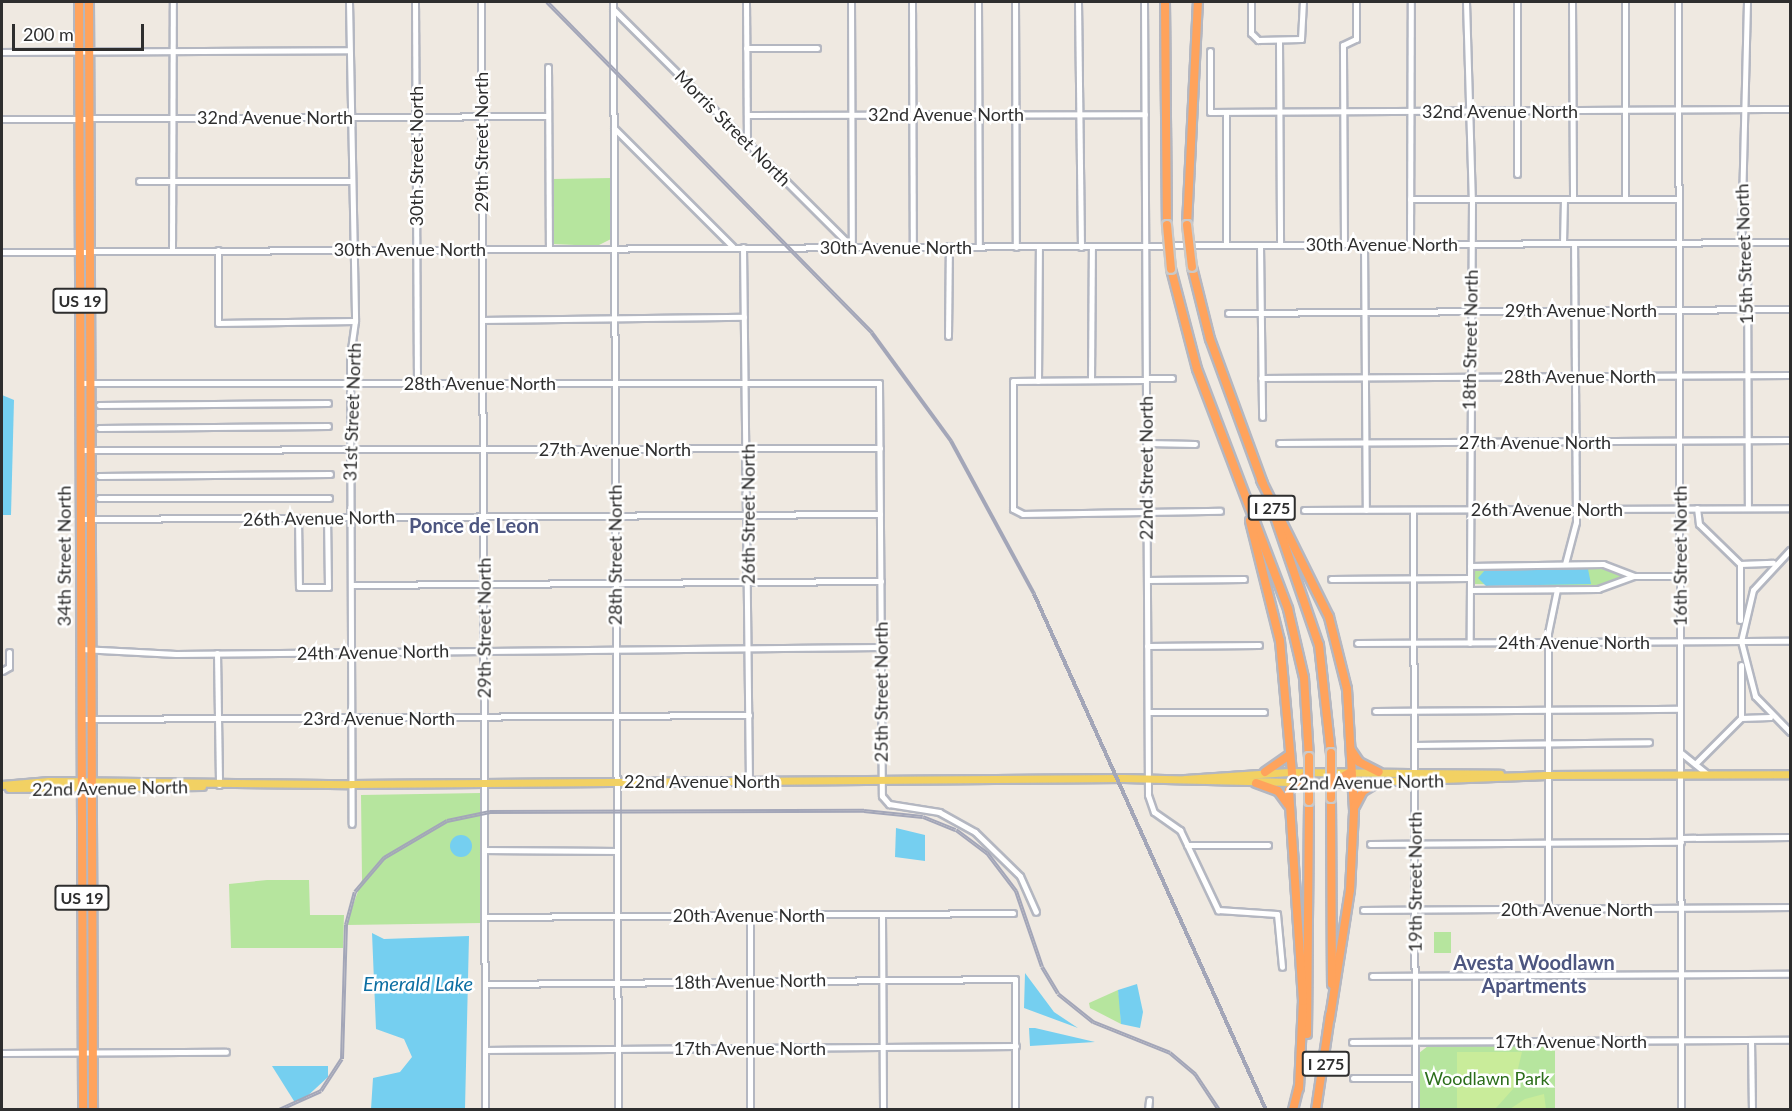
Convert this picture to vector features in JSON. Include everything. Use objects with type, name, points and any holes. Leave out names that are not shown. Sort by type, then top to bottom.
[{"type":"highway","name":"34th Street North","points":[[79,2],[84,52],[85,182],[90,252],[91,520],[91,654],[81,781],[83,1110]]},
{"type":"highway","name":"34th Street North","points":[[84,52],[89,2]]},
{"type":"highway","name":"I 275","points":[[1165,2],[1167,225],[1171,269],[1184,331],[1297,641],[1309,757],[1309,1005],[1299,1088],[1293,1109]]},
{"type":"highway","name":"I 275","points":[[1198,2],[1187,225],[1191,267],[1204,320],[1319,645],[1331,753],[1330,1018],[1316,1110]]},
{"type":"highway","name":"34th Street North","points":[[85,182],[80,252],[81,649],[92,791],[93,1110]]},
{"type":"highway","points":[[1261,480],[1329,617],[1347,688],[1354,812],[1348,912],[1330,1018]]},
{"type":"highway","points":[[1243,491],[1280,643],[1288,756],[1293,783],[1290,811],[1303,1001],[1299,1088]]},
{"type":"highway","points":[[1350,750],[1359,762],[1379,777],[1359,796],[1354,812]]},
{"type":"highway","points":[[1265,772],[1288,756]]},
{"type":"highway","points":[[1293,783],[1310,772]]},
{"type":"highway","points":[[1332,783],[1351,772]]},
{"type":"highway","points":[[1256,783],[1278,791],[1290,811]]},
{"type":"highway","points":[[82,888],[92,890]]},
{"type":"main road","name":"22nd Avenue North","points":[[1185,779],[1265,772],[1351,772],[1414,781],[1547,775]]},
{"type":"main road","name":"22nd Avenue North","points":[[2,786],[81,781],[351,784],[1148,778],[1256,783],[1351,783],[1414,773],[1791,774]]},
{"type":"main road","name":"22nd Avenue North","points":[[2,786],[92,791],[219,784]]},
{"type":"street","points":[[172,2],[172,250]]},
{"type":"street","name":"31st Street North","points":[[349,2],[350,249],[355,321],[350,384],[352,824]]},
{"type":"street","name":"30th Street North","points":[[415,2],[417,383]]},
{"type":"street","name":"29th Street North","points":[[481,2],[485,1110]]},
{"type":"street","name":"28th Street North","points":[[613,2],[618,1110]]},
{"type":"street","points":[[746,2],[747,143]]},
{"type":"street","points":[[851,2],[852,247]]},
{"type":"street","points":[[912,2],[913,246]]},
{"type":"street","points":[[978,2],[978,246]]},
{"type":"street","points":[[1015,2],[1016,247]]},
{"type":"street","points":[[1078,2],[1081,247]]},
{"type":"street","name":"22nd Street North","points":[[1144,2],[1148,778],[1154,812],[1180,830],[1218,910],[1277,914],[1282,967]]},
{"type":"street","points":[[1251,2],[1253,38],[1279,40],[1301,39],[1303,2]]},
{"type":"street","points":[[1344,244],[1343,45],[1356,39],[1356,2]]},
{"type":"street","points":[[1410,244],[1411,2]]},
{"type":"street","name":"18th Street North","points":[[1466,2],[1466,111],[1472,199],[1469,376],[1470,643]]},
{"type":"street","points":[[1517,2],[1517,174]]},
{"type":"street","points":[[1572,2],[1573,199]]},
{"type":"street","points":[[1625,2],[1625,199]]},
{"type":"street","name":"16th Street North","points":[[1678,2],[1682,1110]]},
{"type":"street","name":"15th Street North","points":[[1747,2],[1741,242],[1747,249],[1748,508]]},
{"type":"street","name":"Morris Street North","points":[[613,9],[852,247]]},
{"type":"street","points":[[1279,40],[1280,244]]},
{"type":"street","points":[[746,48],[817,48]]},
{"type":"street","points":[[2,52],[349,50]]},
{"type":"street","name":"32nd Avenue North","points":[[1210,51],[1210,112],[1791,109]]},
{"type":"street","points":[[548,66],[549,248]]},
{"type":"street","points":[[1226,112],[1226,245]]},
{"type":"street","name":"32nd Avenue North","points":[[747,115],[1145,114]]},
{"type":"street","name":"32nd Avenue North","points":[[2,119],[548,116]]},
{"type":"street","points":[[614,128],[732,248]]},
{"type":"street","points":[[139,182],[350,181]]},
{"type":"street","points":[[1410,199],[1679,199]]},
{"type":"street","points":[[1563,243],[1564,199]]},
{"type":"street","name":"30th Avenue North","points":[[2,252],[1791,242]]},
{"type":"street","points":[[1565,564],[1575,509],[1574,243]]},
{"type":"street","points":[[1260,244],[1262,417]]},
{"type":"street","points":[[1364,244],[1366,510]]},
{"type":"street","points":[[948,336],[949,246]]},
{"type":"street","name":"26th Street North","points":[[743,247],[748,448],[749,780]]},
{"type":"street","points":[[1038,381],[1039,247]]},
{"type":"street","points":[[1091,380],[1092,247]]},
{"type":"street","points":[[218,250],[218,323],[355,321]]},
{"type":"street","name":"29th Avenue North","points":[[1228,313],[1791,309]]},
{"type":"street","points":[[483,320],[744,317]]},
{"type":"street","name":"28th Avenue North","points":[[1261,378],[1791,375]]},
{"type":"street","points":[[1172,378],[1013,381],[1013,509],[1023,514],[1220,511]]},
{"type":"street","name":"28th Avenue North","points":[[80,383],[879,383]]},
{"type":"street","name":"25th Street North","points":[[879,383],[882,796],[889,804],[939,813],[989,842],[1020,876],[1036,912]]},
{"type":"street","points":[[99,405],[328,403]]},
{"type":"street","points":[[99,428],[328,426]]},
{"type":"street","name":"27th Avenue North","points":[[1279,443],[1791,440]]},
{"type":"street","points":[[1146,443],[1195,444]]},
{"type":"street","name":"27th Avenue North","points":[[81,450],[880,448]]},
{"type":"street","points":[[99,476],[330,474]]},
{"type":"street","points":[[99,498],[329,498]]},
{"type":"street","points":[[1697,508],[1700,525],[1740,564],[1741,718]]},
{"type":"street","name":"26th Avenue North","points":[[1304,510],[1791,508]]},
{"type":"street","name":"19th Street North","points":[[1413,510],[1415,1110]]},
{"type":"street","name":"26th Avenue North","points":[[81,519],[880,514]]},
{"type":"street","points":[[298,518],[299,586],[328,587],[327,518]]},
{"type":"street","points":[[1791,550],[1773,563],[1748,601],[1741,641],[1748,681],[1770,717],[1791,732]]},
{"type":"street","points":[[1740,564],[1773,563]]},
{"type":"street","points":[[1470,566],[1603,564],[1634,576],[1680,576]]},
{"type":"street","points":[[1470,590],[1607,588],[1634,576]]},
{"type":"street","points":[[1331,579],[1470,578]]},
{"type":"street","points":[[1147,580],[1244,579]]},
{"type":"street","points":[[351,585],[880,581]]},
{"type":"street","points":[[81,587],[91,587]]},
{"type":"street","points":[[1548,909],[1548,642],[1557,589]]},
{"type":"street","name":"24th Avenue North","points":[[1357,644],[1791,641]]},
{"type":"street","points":[[1147,646],[1259,645]]},
{"type":"street","name":"24th Avenue North","points":[[81,649],[91,654],[881,647]]},
{"type":"street","points":[[2,671],[9,667],[9,652]]},
{"type":"street","points":[[217,653],[219,784]]},
{"type":"street","points":[[1375,711],[1680,709]]},
{"type":"street","points":[[1148,712],[1264,712]]},
{"type":"street","name":"23rd Avenue North","points":[[86,719],[749,715]]},
{"type":"street","points":[[1695,764],[1741,718],[1770,717]]},
{"type":"street","points":[[1414,745],[1649,742]]},
{"type":"street","points":[[1680,752],[1707,774]]},
{"type":"street","points":[[1370,844],[1547,843],[1791,837]]},
{"type":"street","points":[[1187,845],[1268,845]]},
{"type":"street","points":[[484,850],[616,851]]},
{"type":"street","name":"20th Avenue North","points":[[1363,910],[1791,907]]},
{"type":"street","name":"20th Avenue North","points":[[485,917],[1013,913]]},
{"type":"street","points":[[882,915],[883,1110]]},
{"type":"street","points":[[750,916],[750,1110]]},
{"type":"street","points":[[1372,976],[1791,974]]},
{"type":"street","name":"18th Avenue North","points":[[486,984],[1015,979],[1016,1046]]},
{"type":"street","points":[[1751,1040],[1752,1110]]},
{"type":"street","name":"17th Avenue North","points":[[1352,1042],[1791,1040]]},
{"type":"street","points":[[1015,1110],[1016,1046]]},
{"type":"street","name":"17th Avenue North","points":[[485,1050],[1016,1046]]},
{"type":"street","points":[[2,1053],[226,1052]]},
{"type":"street","points":[[1353,1078],[1415,1078]]},
{"type":"street","points":[[1148,1110],[1149,1100]]},
{"type":"green space","points":[[612,178],[611,239],[597,246],[553,244],[552,179]]},
{"type":"green space","points":[[1603,566],[1624,573],[1624,579],[1596,587],[1473,584],[1475,568]]},
{"type":"green space","points":[[481,793],[482,923],[346,925],[362,880],[361,795]]},
{"type":"green space","points":[[267,880],[309,880],[310,915],[344,915],[343,948],[231,948],[229,884]]},
{"type":"green space","points":[[1434,932],[1451,932],[1451,953],[1434,953]]},
{"type":"green space","points":[[1118,990],[1121,1024],[1090,1008],[1089,1003]]},
{"type":"green space","name":"Woodlawn Park","points":[[1428,1046],[1555,1046],[1555,1109],[1420,1109],[1419,1053]]},
{"type":"green space","points":[[1457,1052],[1522,1052],[1513,1089],[1496,1108],[1457,1109]]},
{"type":"green space","points":[[1544,1094],[1546,1109],[1510,1109],[1525,1099]]},
{"type":"water","points":[[2,395],[14,400],[11,515],[2,515]]},
{"type":"water","points":[[1486,569],[1588,569],[1591,584],[1486,586],[1478,578]]},
{"type":"water","points":[[896,828],[925,835],[925,861],[895,857]]},
{"type":"water","points":[[461,835],[469,838],[472,846],[469,854],[461,857],[453,854],[450,846],[453,838]]},
{"type":"water","name":"Emerald Lake","points":[[372,933],[384,939],[469,936],[465,1109],[371,1109],[373,1078],[400,1072],[412,1057],[404,1039],[376,1029]]},
{"type":"water","points":[[1025,973],[1054,1012],[1078,1028],[1024,1008]]},
{"type":"water","points":[[1137,984],[1143,1012],[1140,1028],[1121,1024],[1118,990]]},
{"type":"water","points":[[1029,1028],[1035,1028],[1095,1042],[1030,1046]]},
{"type":"water","points":[[272,1066],[328,1066],[328,1077],[302,1101],[294,1101]]},
{"type":"railway","points":[[547,2],[872,333],[951,441],[1034,594],[1266,1110]]},
{"type":"railway","points":[[279,1110],[321,1091],[342,1059],[346,925],[355,892],[384,858],[447,821],[490,812],[864,811],[923,817],[956,830],[987,853],[1016,891],[1042,967],[1058,994],[1093,1022],[1170,1053],[1195,1074],[1219,1110]]},
{"type":"district","name":"Ponce de Leon","points":[[474,525]]},
{"type":"district","name":"Avesta Woodlawn Apartments","points":[[1534,974]]}]
